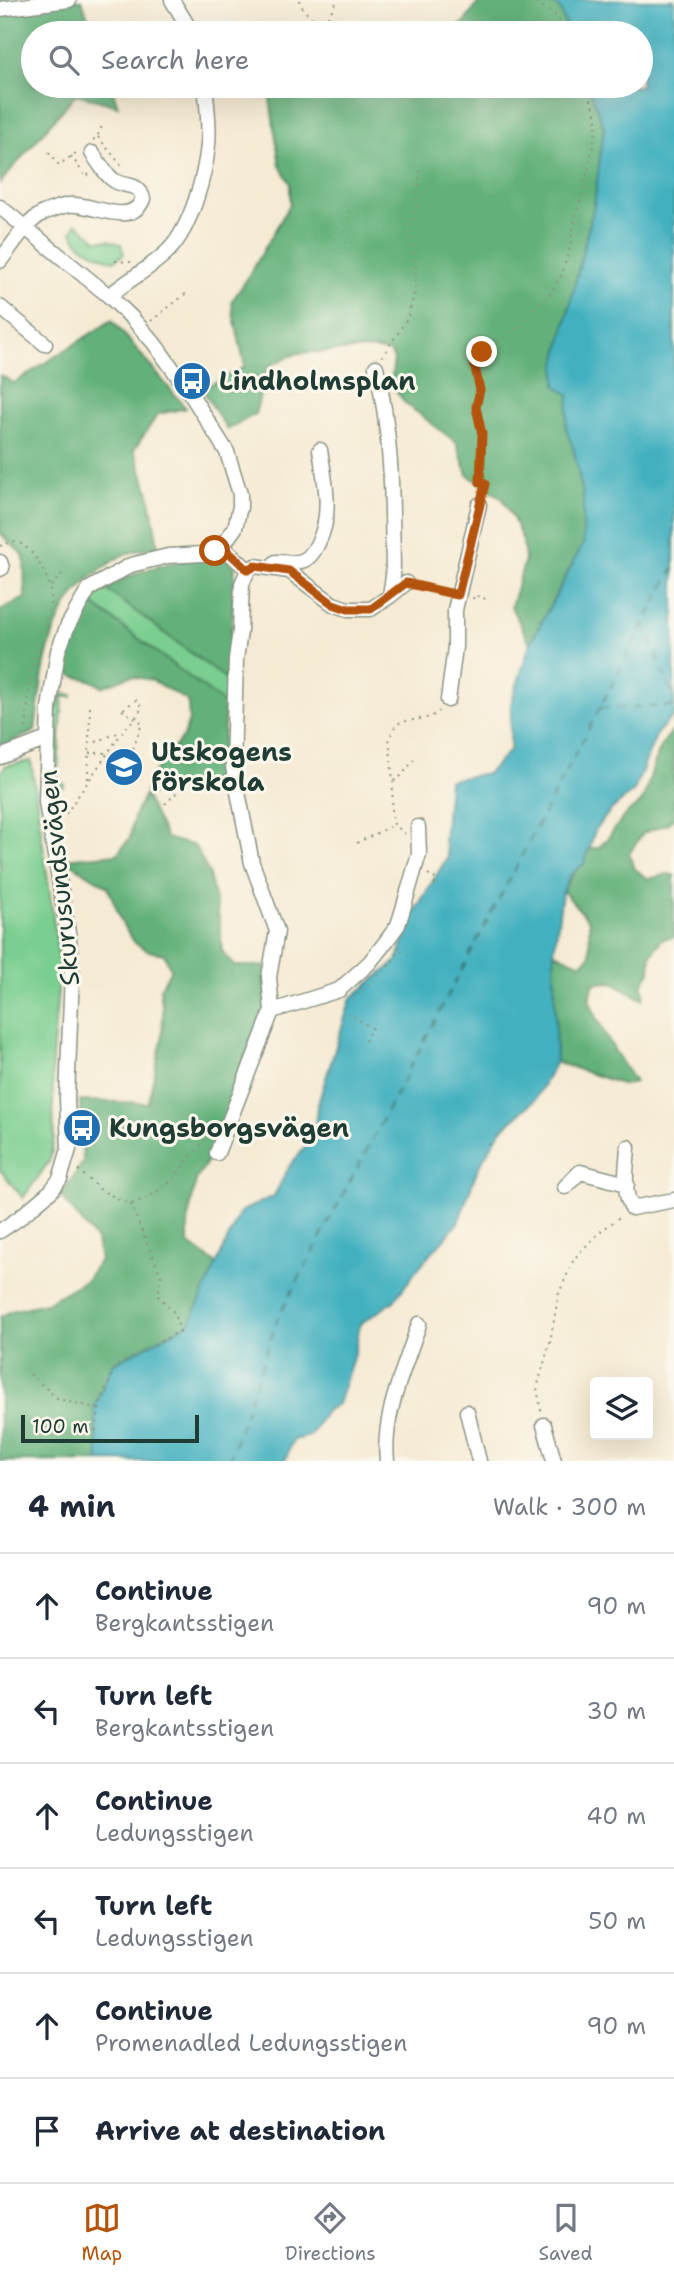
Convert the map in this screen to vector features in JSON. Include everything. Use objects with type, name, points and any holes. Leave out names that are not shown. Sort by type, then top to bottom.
[{"type":"street","points":[[0,9],[69,0]]},
{"type":"street","points":[[172,0],[185,21]]},
{"type":"street","points":[[109,296],[169,250],[189,218],[208,146],[206,98]]},
{"type":"street","points":[[0,261],[26,228],[41,215],[70,205],[112,213],[129,212],[137,208],[143,199],[141,192],[131,185],[115,181],[92,151]]},
{"type":"street","points":[[0,207],[109,296],[142,328],[190,393],[227,452],[240,494],[235,528],[222,546],[251,568],[289,571],[333,604],[348,609],[371,609],[406,583]]},
{"type":"street","points":[[0,307],[45,344]]},
{"type":"street","points":[[376,367],[386,410],[390,448],[393,576],[390,596]]},
{"type":"street","points":[[217,1153],[272,1012],[269,977],[277,931],[252,863],[234,775],[234,679],[242,584],[251,568],[264,562],[304,561],[317,545],[327,521],[326,485],[320,450]]},
{"type":"street","points":[[448,700],[455,646],[455,610],[479,505]]},
{"type":"street","name":"Skurusundsvägen","points":[[0,1231],[24,1215],[51,1191],[60,1179],[69,1149],[67,1098],[72,974],[69,939],[46,803],[49,708],[58,651],[68,625],[89,589],[120,569],[168,556],[202,554],[222,546]]},
{"type":"street","points":[[0,562],[0,569]]},
{"type":"street","points":[[0,757],[47,739]]},
{"type":"street","points":[[272,1012],[339,990],[369,963],[398,925],[419,854],[418,832]]},
{"type":"street","points":[[628,1147],[627,1197],[632,1208],[674,1200]]},
{"type":"street","points":[[565,1187],[580,1172],[627,1184]]},
{"type":"street","points":[[387,1461],[391,1411],[419,1324]]},
{"type":"street","points":[[467,1412],[479,1461]]},
{"type":"street","points":[[544,1425],[554,1461]]},
{"type":"path","points":[[299,0],[301,6],[316,21]]},
{"type":"path","points":[[325,21],[338,0]]},
{"type":"path","points":[[530,0],[551,10],[560,21]]},
{"type":"path","points":[[479,505],[485,484],[480,482],[482,434],[476,407],[480,390],[474,363],[482,352],[522,324],[530,312],[549,295],[562,274],[596,132],[597,116],[590,98]]},
{"type":"path","points":[[71,156],[86,177],[92,151],[103,124]]},
{"type":"path","points":[[97,137],[122,166]]},
{"type":"path","points":[[49,152],[59,165],[71,156],[92,151]]},
{"type":"path","points":[[376,367],[407,319],[415,292],[416,261],[409,228],[416,209],[420,171]]},
{"type":"path","points":[[115,261],[134,262]]},
{"type":"path","points":[[142,328],[188,292]]},
{"type":"path","points":[[0,546],[14,542],[25,546],[45,573],[50,587],[51,600],[34,655],[29,685],[25,739]]},
{"type":"path","points":[[50,587],[64,572]]},
{"type":"path","points":[[406,583],[458,595]]},
{"type":"path","points":[[473,599],[474,596],[489,600]]},
{"type":"path","points":[[55,819],[65,815],[123,731],[138,715],[142,707],[136,700],[122,710],[142,723],[131,755]]},
{"type":"path","points":[[418,832],[404,834],[394,824],[393,781],[388,745],[393,729],[406,720],[431,717],[448,700]]},
{"type":"path","points":[[88,781],[90,706]]},
{"type":"path","points":[[89,743],[96,743],[123,731]]},
{"type":"path","points":[[89,753],[108,753]]},
{"type":"path","points":[[393,781],[401,776],[414,760]]},
{"type":"path","points":[[165,804],[190,780],[234,775]]},
{"type":"path","points":[[357,843],[394,824]]},
{"type":"path","points":[[432,877],[437,880],[432,889]]},
{"type":"path","points":[[394,947],[408,954]]},
{"type":"path","points":[[352,1000],[394,959],[399,950]]},
{"type":"path","points":[[347,1013],[372,1028],[363,1044]]},
{"type":"path","points":[[131,1205],[152,1195],[175,1178],[214,1131]]},
{"type":"path","points":[[74,1166],[102,1191],[131,1205],[161,1276],[158,1296],[173,1311],[180,1331],[117,1365],[103,1395],[95,1431]]},
{"type":"path","points":[[544,1425],[537,1388],[550,1342],[559,1293],[582,1250],[600,1232],[632,1208]]},
{"type":"path","points":[[30,1374],[58,1399],[100,1410]]},
{"type":"green space","points":[[0,0],[82,0],[89,21],[21,21],[21,98],[73,98],[0,183]]},
{"type":"green space","points":[[480,0],[544,0],[559,7],[564,21],[465,21]]},
{"type":"green space","points":[[90,98],[115,98],[118,106]]},
{"type":"green space","points":[[270,98],[593,98],[604,127],[594,205],[556,363],[569,395],[566,428],[583,495],[583,544],[530,643],[511,607],[525,560],[523,541],[514,520],[503,499],[468,475],[456,442],[405,403],[391,384],[394,359],[390,352],[372,349],[298,353],[268,366],[255,414],[227,430],[202,389],[245,367],[232,301],[290,204],[290,183],[280,166]]},
{"type":"green space","points":[[76,223],[97,240],[121,244],[124,254],[114,261],[83,247],[72,233]]},
{"type":"green space","points":[[112,320],[186,408],[158,414],[134,450],[149,493],[158,547],[123,555],[84,583],[59,620],[51,641],[45,662],[35,731],[1,747],[0,610],[25,598],[24,556],[0,533],[0,375],[14,383]]},
{"type":"green space","points":[[220,553],[235,567],[226,679],[106,589],[147,570]]},
{"type":"green space","points":[[106,589],[226,679],[225,704],[90,602]]},
{"type":"green space","points":[[90,602],[225,704],[223,748],[226,782],[145,795],[166,838],[195,846],[209,874],[219,918],[222,951],[234,966],[265,966],[267,1011],[212,1153],[196,1180],[188,1219],[188,1243],[217,1264],[190,1323],[112,1364],[94,1409],[99,1461],[0,1461],[0,1317],[11,1311],[46,1303],[86,1280],[100,1260],[96,1240],[61,1196],[83,1162],[80,1101],[148,1103],[162,1040],[160,989],[171,969],[164,954],[149,951],[135,943],[123,925],[108,887],[64,859],[117,854],[130,838],[134,816],[145,794],[147,781],[183,737],[189,720],[188,701],[151,680],[130,676],[102,687],[69,672],[64,665],[70,640],[80,616]]},
{"type":"green space","points":[[64,694],[72,695],[63,697],[57,782],[65,784],[63,788],[55,788],[51,780],[52,733],[56,708]]},
{"type":"green space","points":[[674,730],[674,818],[667,824],[643,833],[629,854],[634,868],[648,879],[674,875],[674,937],[662,939],[651,955],[650,971],[642,986],[643,1000],[612,982],[594,983],[589,999],[609,1042],[635,1082],[624,1085],[556,1062],[554,952],[581,964],[590,956],[589,921],[563,891],[589,848],[598,848],[622,819],[641,803],[662,745]]},
{"type":"green space","points":[[31,761],[60,966],[52,1058],[54,1138],[50,1160],[23,1198],[0,1170],[0,774],[5,766]]},
{"type":"water","points":[[544,0],[674,0],[674,715],[657,733],[634,791],[612,809],[596,828],[584,864],[570,875],[562,893],[554,952],[556,1062],[535,1100],[501,1130],[478,1168],[458,1223],[419,1267],[394,1301],[360,1324],[355,1351],[338,1404],[326,1411],[310,1436],[293,1440],[285,1461],[99,1461],[94,1409],[112,1364],[190,1323],[240,1212],[274,1196],[290,1165],[314,1137],[317,1107],[351,998],[397,961],[413,914],[448,856],[444,841],[449,780],[488,773],[510,750],[511,704],[530,644],[583,544],[583,495],[566,428],[569,395],[556,386],[556,363],[594,205],[604,127],[593,98],[653,98],[653,21],[564,21],[559,7]]},
{"type":"ferry route","points":[[229,1461],[278,1318],[674,567]]},
{"type":"ferry route","points":[[644,624],[674,699]]},
{"type":"ferry route","points":[[600,708],[674,706]]},
{"type":"place","name":"Lindholmsplan","points":[[192,381]]},
{"type":"place","name":"Utskogens förskola","points":[[124,767]]},
{"type":"place","name":"Kungsborgsvägen","points":[[82,1128]]},
{"type":"route","points":[[215,551],[222,546],[248,570],[255,566],[289,571],[333,604],[348,609],[371,609],[406,583],[458,595],[485,484],[480,482],[482,434],[476,407],[480,390],[474,363],[482,352]]}]
